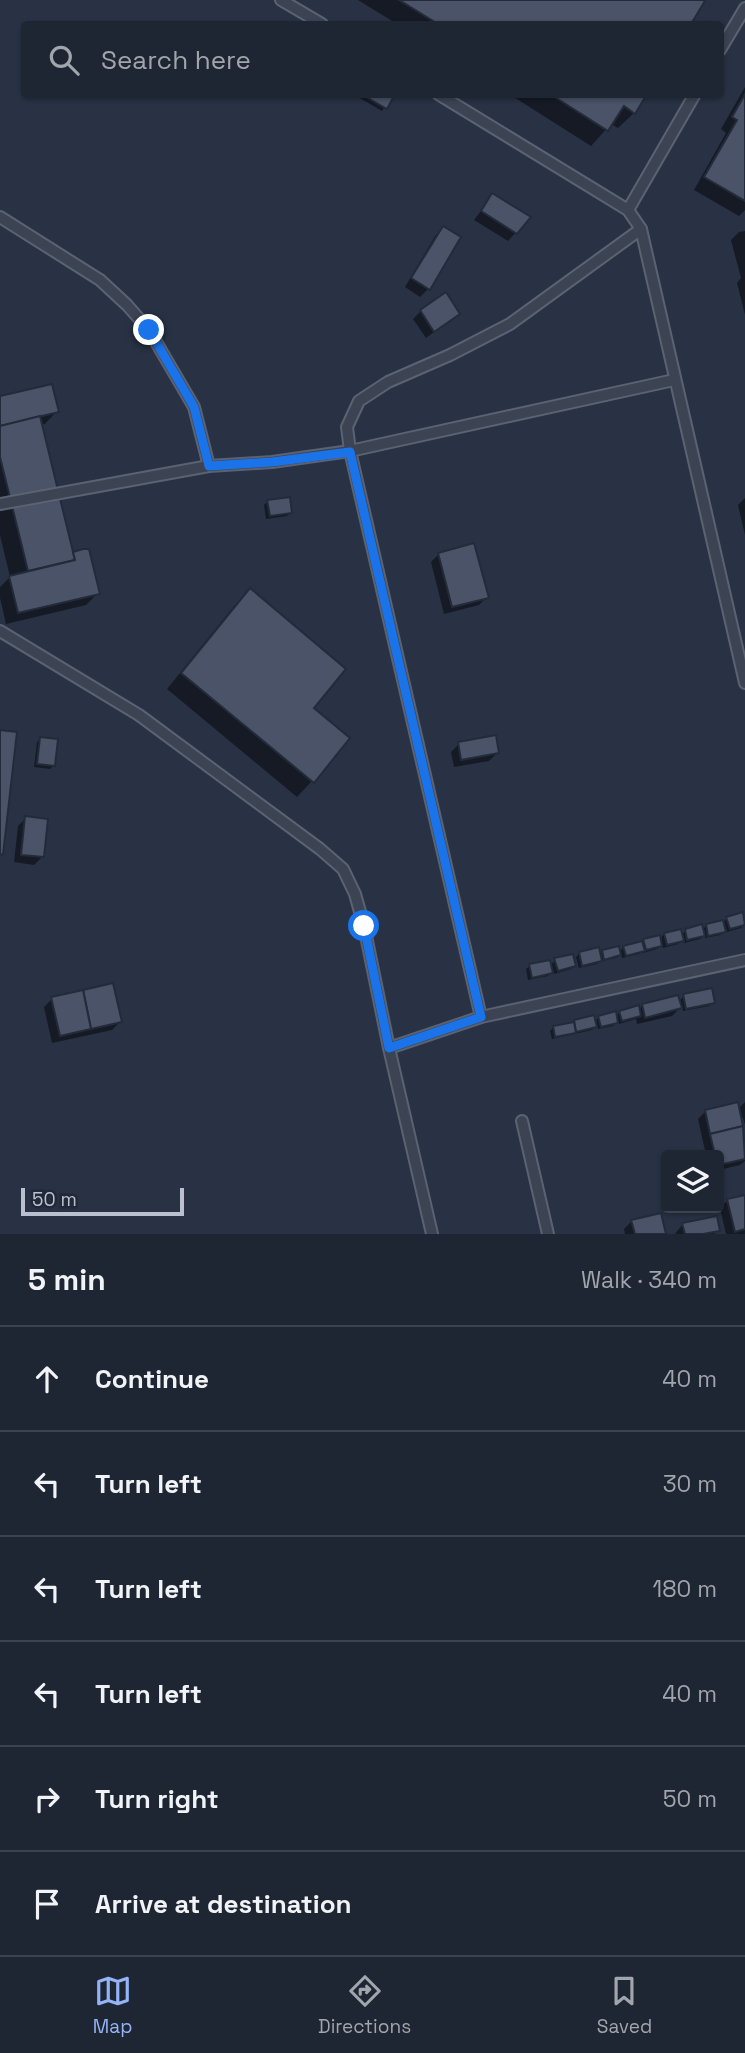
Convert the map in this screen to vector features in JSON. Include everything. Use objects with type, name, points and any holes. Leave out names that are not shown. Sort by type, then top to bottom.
[{"type":"lane","points":[[281,0],[317,21]]},
{"type":"lane","points":[[724,44],[745,8]]},
{"type":"lane","points":[[445,98],[628,210],[641,229],[745,683]]},
{"type":"lane","points":[[628,210],[693,98]]},
{"type":"lane","points":[[0,217],[100,280],[149,330],[194,407],[209,466]]},
{"type":"lane","points":[[481,1017],[350,452],[347,426],[359,401],[388,382],[450,355],[510,324],[641,229]]},
{"type":"lane","points":[[0,504],[209,466],[272,462],[350,452],[674,380]]},
{"type":"lane","points":[[0,631],[139,715],[320,849],[342,869],[355,894],[364,926],[432,1234]]},
{"type":"lane","points":[[389,1048],[481,1017],[745,960]]},
{"type":"lane","points":[[522,1121],[548,1234]]},
{"type":"building","points":[[399,0],[705,1],[693,21],[433,21]]},
{"type":"building","points":[[745,94],[745,201],[704,177],[737,120],[732,117]]},
{"type":"building","points":[[368,98],[393,98],[387,109]]},
{"type":"building","points":[[556,98],[645,98],[635,114],[624,106],[608,131]]},
{"type":"building","points":[[492,193],[531,217],[517,234],[481,211]]},
{"type":"building","points":[[443,226],[461,237],[430,290],[411,278]]},
{"type":"building","points":[[446,292],[460,314],[434,332],[420,310]]},
{"type":"building","points":[[52,384],[59,412],[0,426],[0,396]]},
{"type":"building","points":[[40,416],[75,560],[28,571],[0,457],[0,426]]},
{"type":"building","points":[[290,497],[292,513],[270,516],[267,500]]},
{"type":"building","points":[[474,543],[489,598],[452,607],[438,553]]},
{"type":"building","points":[[89,549],[100,594],[18,613],[9,576],[75,560],[73,552]]},
{"type":"building","points":[[250,588],[346,669],[314,708],[350,738],[314,783],[181,673]]},
{"type":"building","points":[[0,730],[17,732],[3,855],[0,854]]},
{"type":"building","points":[[496,735],[499,753],[461,760],[458,742]]},
{"type":"building","points":[[40,737],[58,739],[55,766],[37,764]]},
{"type":"building","points":[[25,816],[48,819],[44,857],[21,855]]},
{"type":"building","points":[[743,912],[745,925],[730,929],[726,917]]},
{"type":"building","points":[[723,920],[726,932],[708,936],[706,924]]},
{"type":"building","points":[[702,924],[705,936],[687,940],[685,929]]},
{"type":"building","points":[[681,929],[684,941],[667,945],[664,933]]},
{"type":"building","points":[[660,935],[662,946],[646,950],[643,939]]},
{"type":"building","points":[[642,941],[645,951],[626,956],[623,946]]},
{"type":"building","points":[[619,946],[621,955],[604,960],[602,950]]},
{"type":"building","points":[[599,947],[602,961],[582,966],[579,952]]},
{"type":"building","points":[[573,954],[576,966],[558,971],[554,958]]},
{"type":"building","points":[[550,960],[553,973],[532,978],[529,964]]},
{"type":"building","points":[[113,983],[122,1022],[91,1029],[83,990]]},
{"type":"building","points":[[712,988],[715,1003],[686,1009],[683,994]]},
{"type":"building","points":[[83,990],[91,1029],[60,1036],[51,997]]},
{"type":"building","points":[[678,995],[682,1008],[645,1018],[642,1004]]},
{"type":"building","points":[[639,1005],[641,1016],[622,1021],[619,1011]]},
{"type":"building","points":[[616,1011],[618,1023],[601,1027],[598,1016]]},
{"type":"building","points":[[594,1015],[597,1027],[576,1032],[574,1020]]},
{"type":"building","points":[[574,1022],[576,1033],[555,1037],[553,1026]]},
{"type":"building","points":[[738,1102],[743,1126],[710,1134],[705,1110]]},
{"type":"building","points":[[743,1126],[745,1159],[724,1164],[724,1150],[714,1150],[710,1134]]},
{"type":"building","points":[[745,1195],[745,1229],[735,1232],[727,1199]]},
{"type":"building","points":[[661,1213],[666,1234],[635,1234],[631,1220]]},
{"type":"building","points":[[717,1216],[720,1231],[685,1234],[682,1223]]},
{"type":"route","points":[[149,330],[194,407],[209,466],[272,462],[350,452],[481,1017],[389,1048],[364,926]]}]
